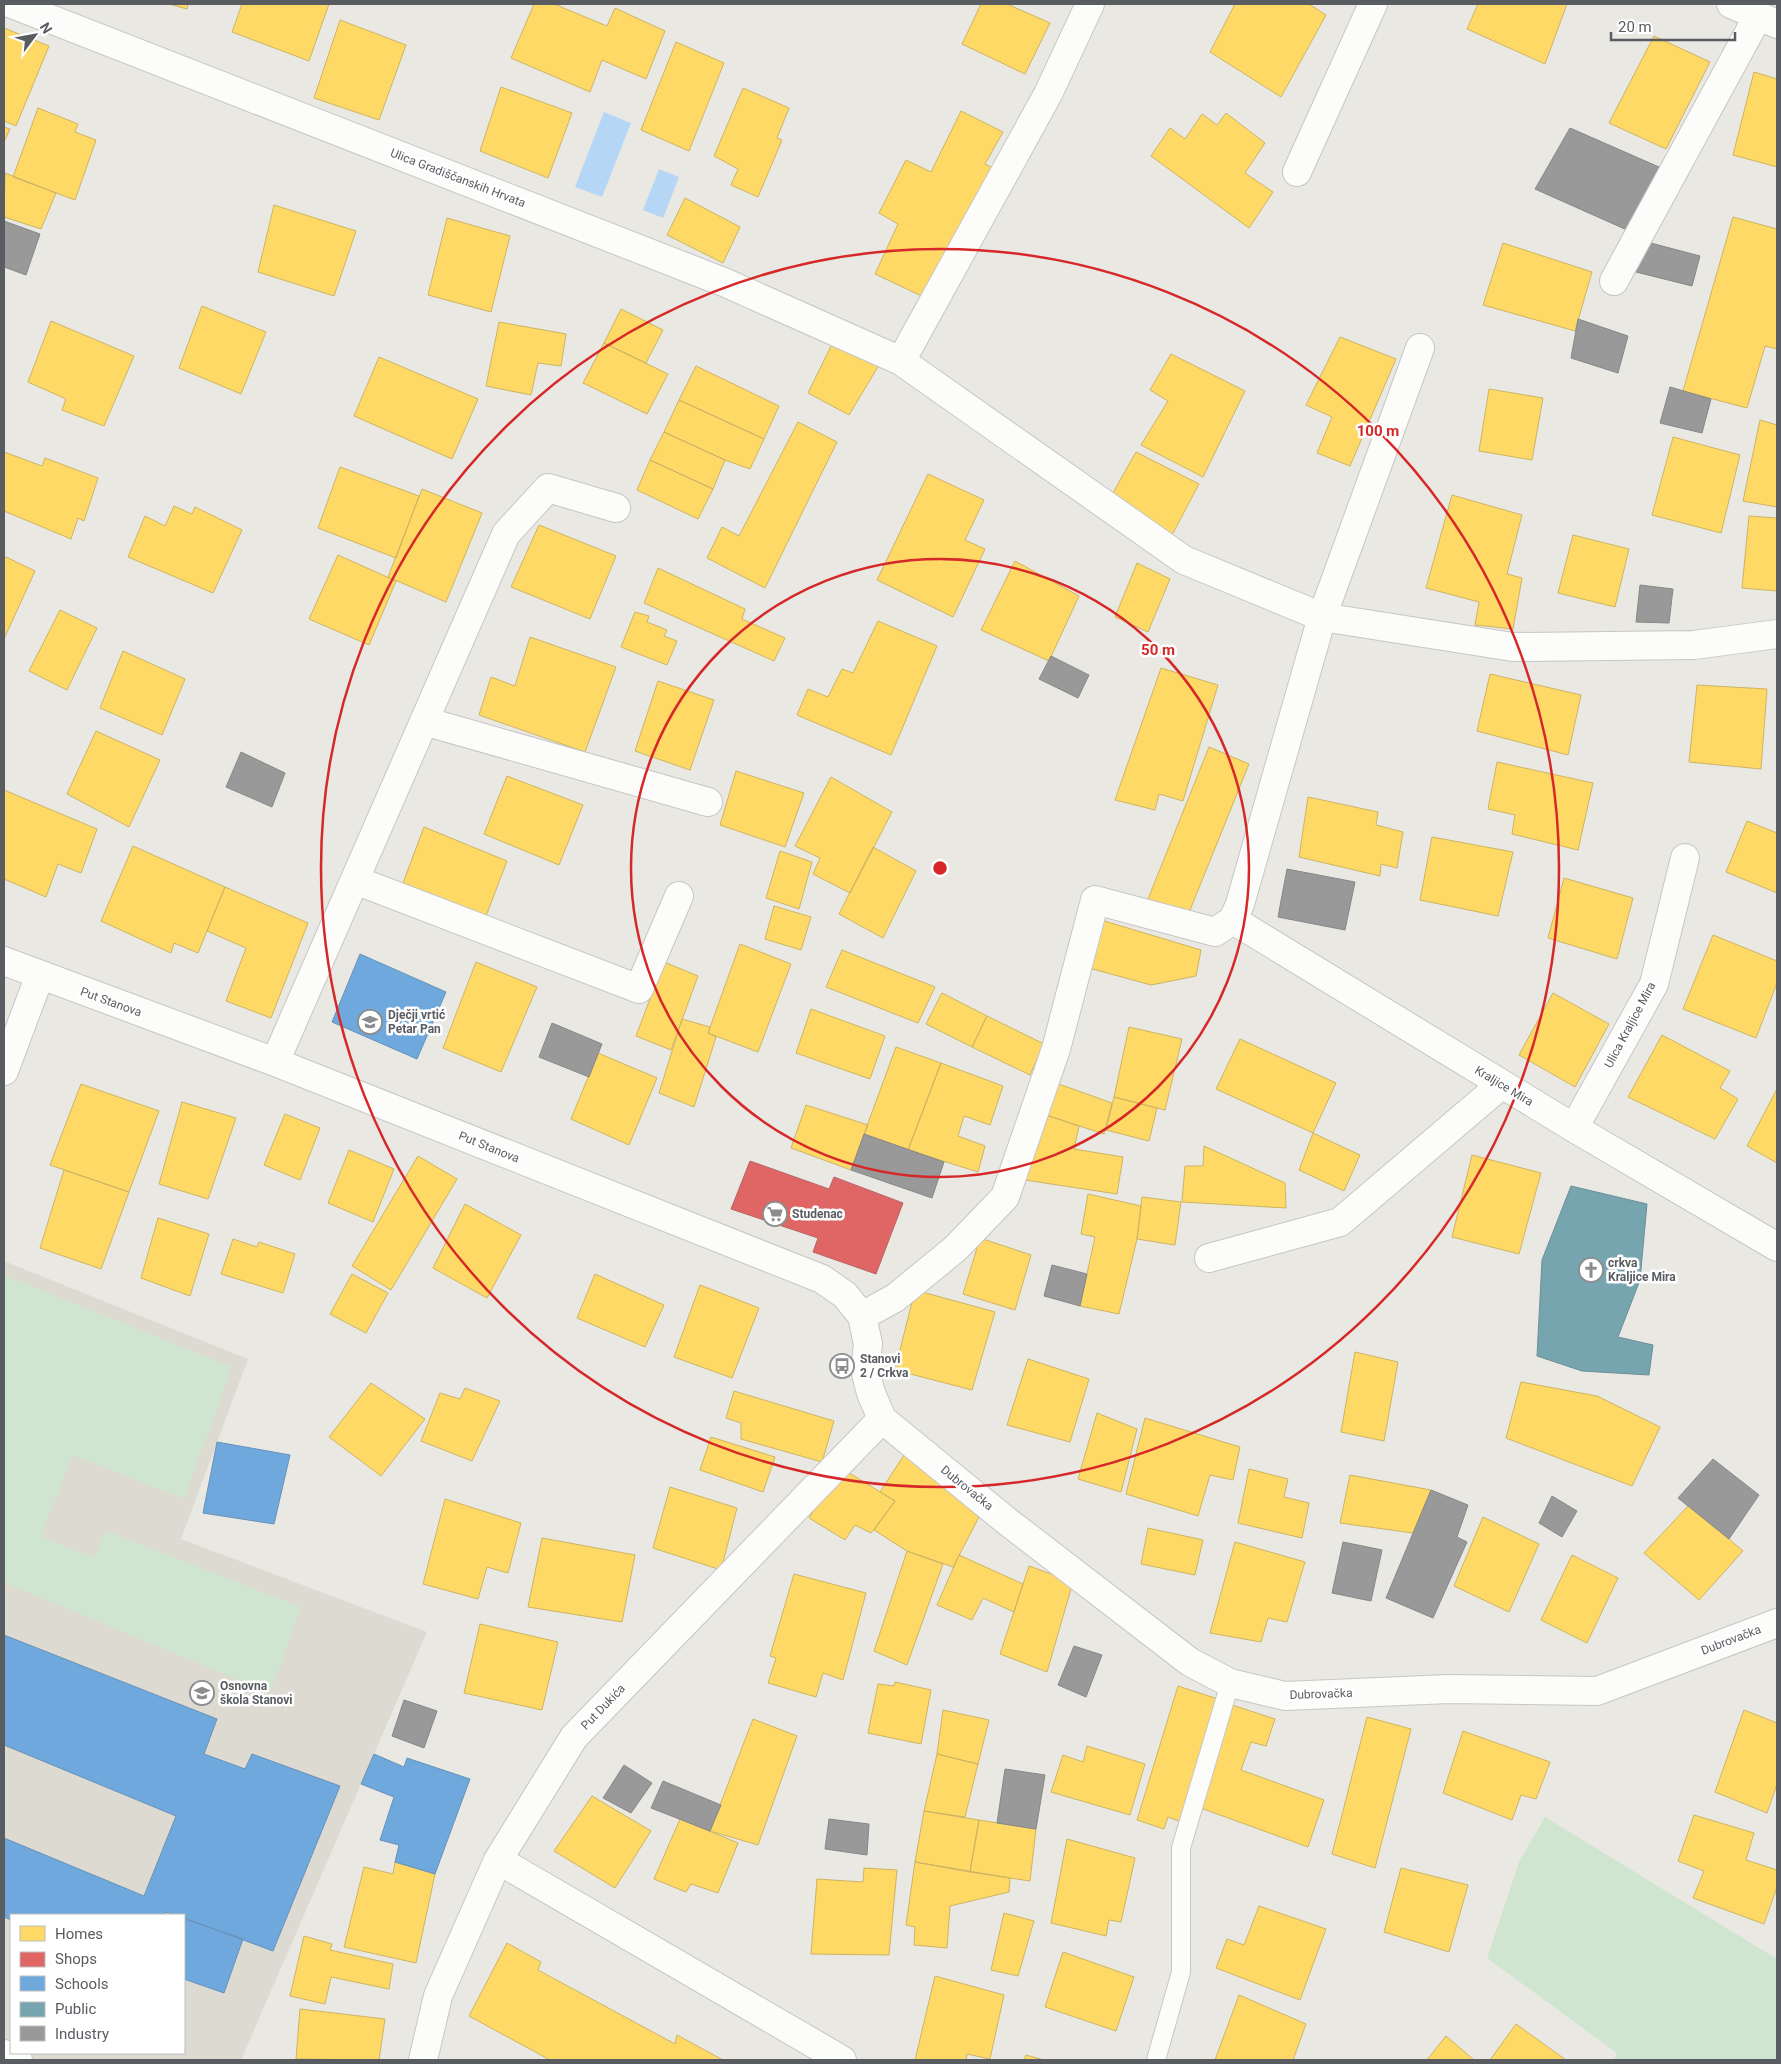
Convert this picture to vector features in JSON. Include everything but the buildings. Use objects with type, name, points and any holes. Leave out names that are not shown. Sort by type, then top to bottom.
[{"type":"street","name":"Ulica Gradiščanskih Hrvata","points":[[12,4],[726,283],[901,361],[1184,560],[1322,616],[1513,647],[1694,645],[1777,634]]},
{"type":"street","points":[[901,361],[1048,94],[1090,4]]},
{"type":"street","points":[[1298,172],[1373,4]]},
{"type":"street","points":[[1614,281],[1767,20],[1731,4]]},
{"type":"street","points":[[862,1316],[895,1298],[949,1254],[1005,1197],[1056,1049],[1095,900],[1215,932],[1233,920],[1240,904],[1322,616],[1420,348]]},
{"type":"street","points":[[275,1062],[506,534],[548,488],[616,508]]},
{"type":"street","points":[[424,721],[708,802]]},
{"type":"street","name":"Ulica Kraljice Mira","points":[[1574,1128],[1654,984],[1685,858]]},
{"type":"street","points":[[355,880],[639,989],[679,896]]},
{"type":"street","name":"Kraljice Mira","points":[[1233,920],[1574,1128],[1777,1246]]},
{"type":"street","name":"Put Stanova","points":[[4,961],[275,1062],[822,1279],[845,1294],[862,1316],[868,1344],[865,1370],[871,1393],[882,1419]]},
{"type":"street","points":[[4,1071],[40,975]]},
{"type":"street","points":[[1210,1258],[1340,1222],[1501,1084]]},
{"type":"street","name":"Dubrovačka","points":[[882,1419],[1008,1522],[1190,1662],[1230,1683],[1285,1696],[1449,1690],[1597,1691],[1772,1629]]},
{"type":"street","name":"Put Dukića","points":[[423,2060],[438,1996],[498,1860],[574,1737],[882,1419]]},
{"type":"street","points":[[498,1860],[842,2060]]},
{"type":"street","points":[[4,2054],[18,2060]]},
{"type":"lane","points":[[1156,2060],[1181,1972],[1181,1848],[1230,1683]]},
{"type":"shaded area","name":"Osnovna škola Stanovi","points":[[4,1261],[248,1359],[181,1539],[427,1632],[241,2060],[18,2060],[4,2054]]},
{"type":"green space","points":[[4,1275],[232,1367],[184,1499],[73,1455],[40,1536],[94,1558],[106,1531],[301,1607],[270,1693],[4,1582]]},
{"type":"green space","points":[[1545,1817],[1777,1959],[1777,2060],[1614,2060],[1617,2053],[1487,1958],[1519,1862]]},
{"type":"water","points":[[604,112],[631,123],[602,197],[575,187]]},
{"type":"water","points":[[659,169],[679,177],[663,218],[643,210]]},
{"type":"place","name":"Dječji vrtić Petar Pan","points":[[370,1022]]},
{"type":"place","name":"Studenac","points":[[775,1214]]},
{"type":"place","name":"crkva Kraljice Mira","points":[[1591,1270]]},
{"type":"place","name":"Stanovi 2 / Crkva","points":[[842,1366]]},
{"type":"place","name":"Osnovna škola Stanovi","points":[[202,1693]]}]
